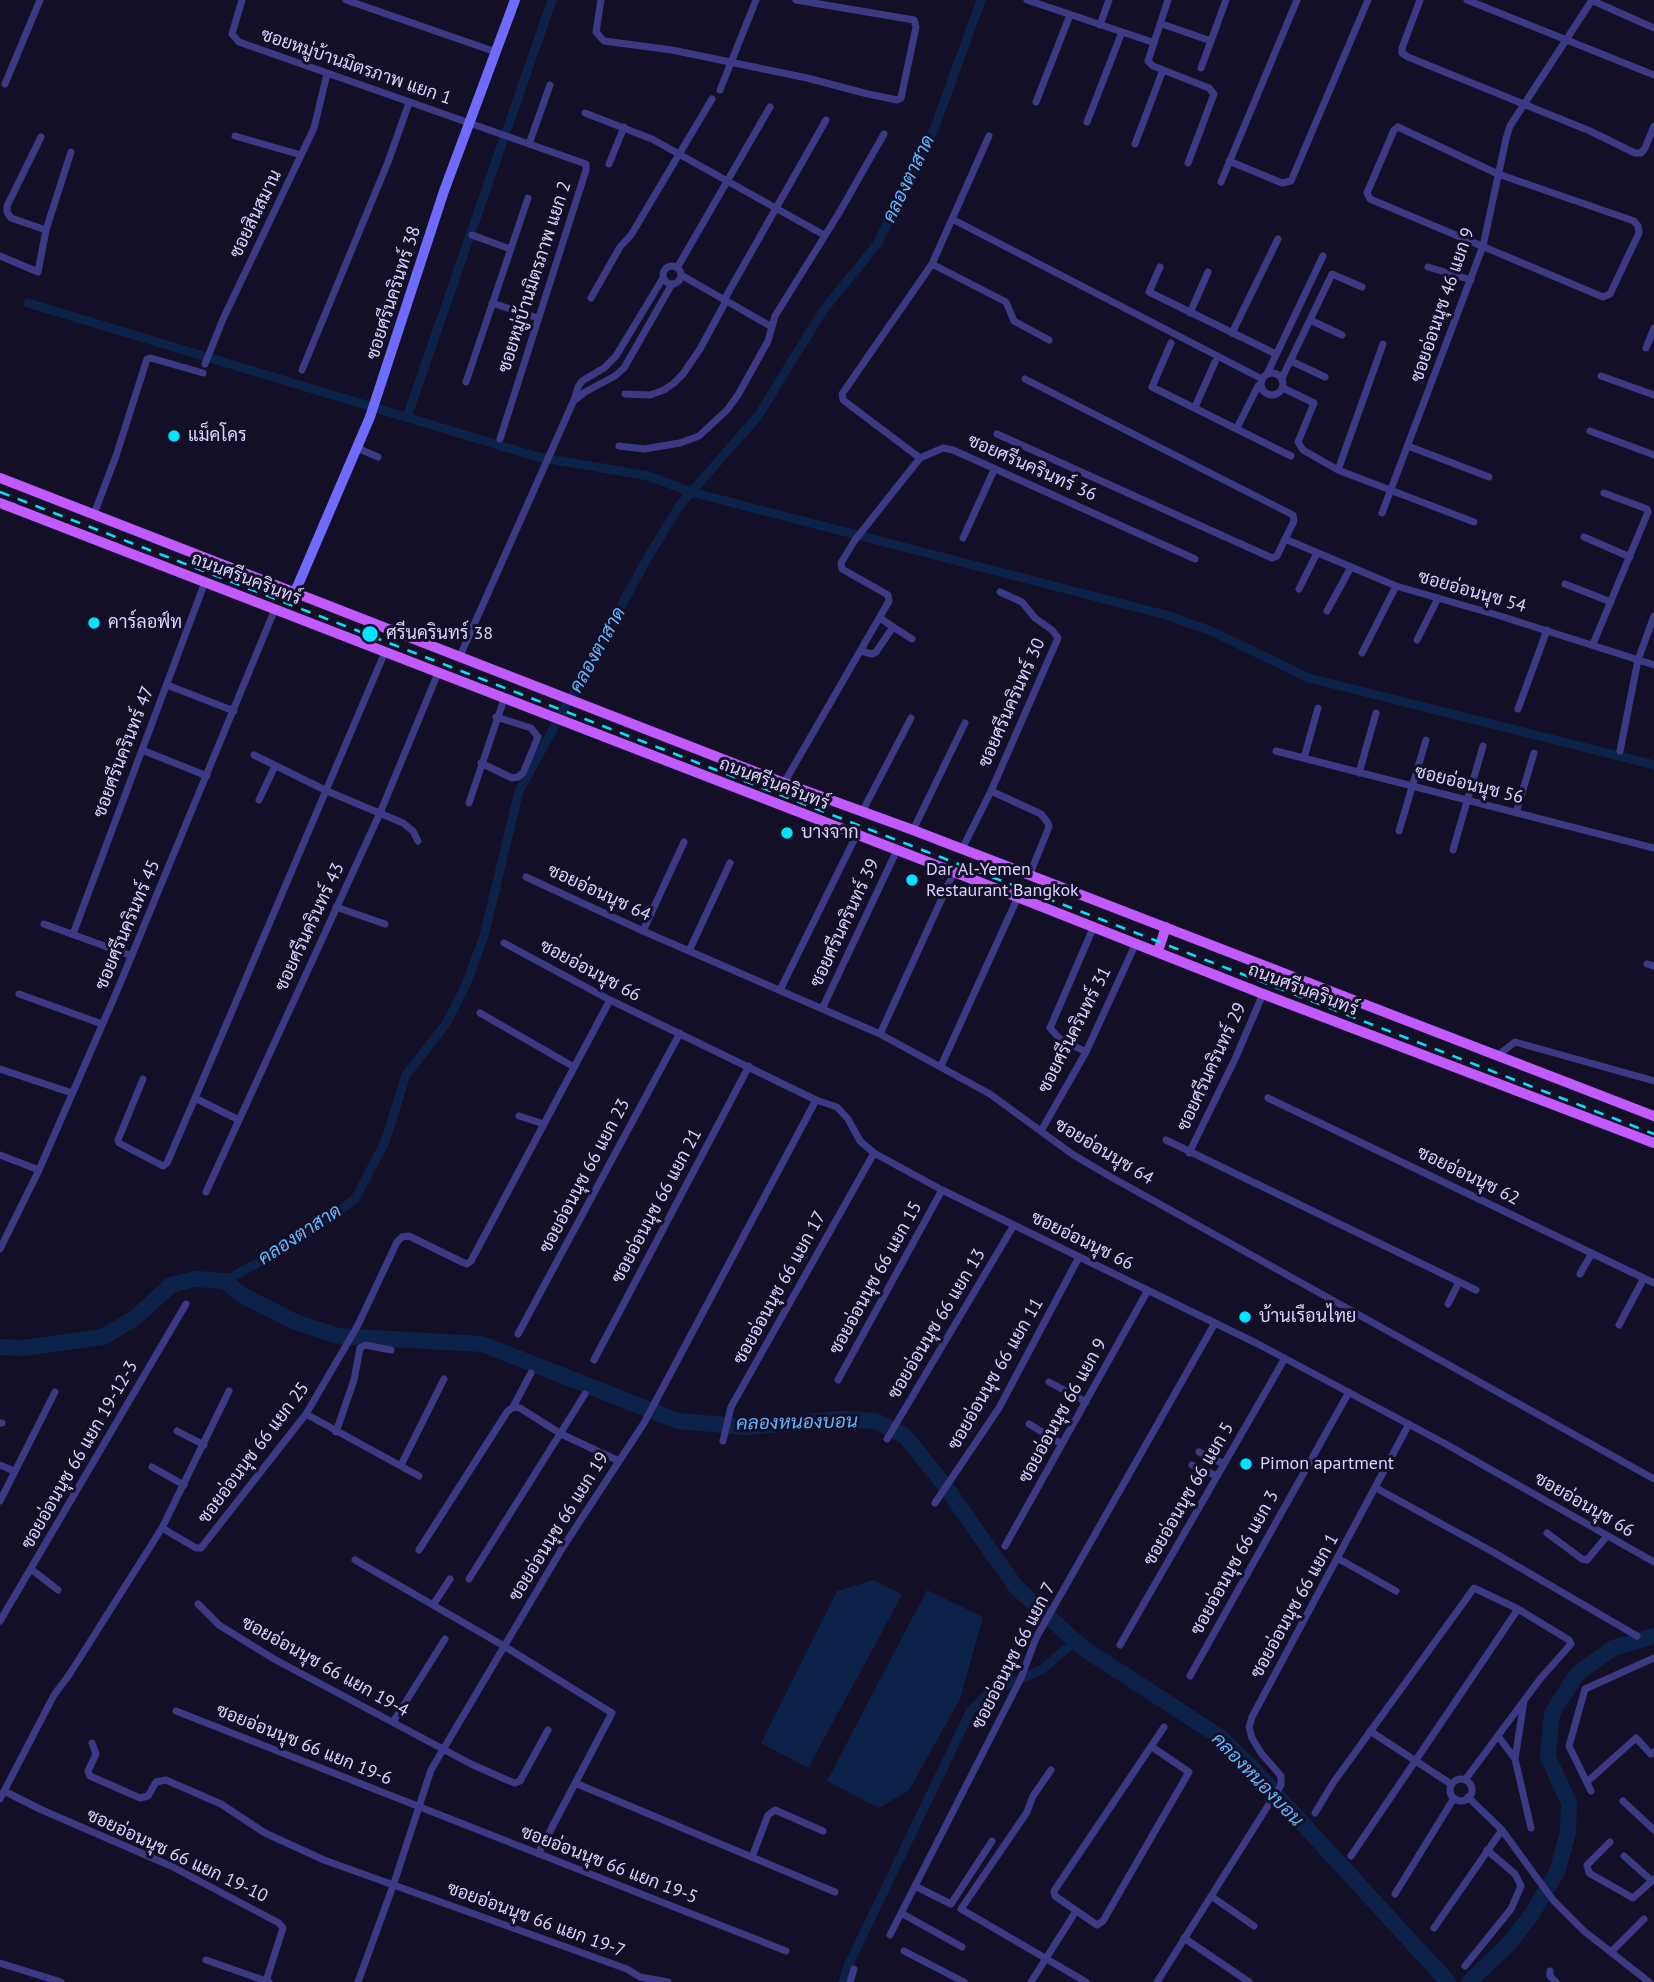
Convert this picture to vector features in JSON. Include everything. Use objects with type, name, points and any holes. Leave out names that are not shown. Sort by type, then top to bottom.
[{"type":"main road","name":"ถนนศรีนครินทร์","points":[[0,478],[783,783],[913,830],[1654,1116]]},
{"type":"main road","name":"ถนนศรีนครินทร์","points":[[0,503],[1094,926],[1263,994],[1654,1143]]},
{"type":"main road","points":[[1158,951],[1166,927]]},
{"type":"street","points":[[5,84],[40,0]]},
{"type":"street","name":"ซอยหมู่บ้านมิตรภาพ แยก 1","points":[[242,0],[232,34],[235,40],[468,123]]},
{"type":"street","points":[[346,0],[496,52]]},
{"type":"street","name":"ซอยศรีนครินทร์ 38","points":[[295,592],[376,401],[468,123],[515,0]]},
{"type":"street","points":[[601,0],[596,28],[600,40],[672,50],[807,78],[881,97],[897,100],[901,98],[916,27],[914,20],[796,0]]},
{"type":"street","points":[[720,90],[756,0]]},
{"type":"street","points":[[1027,0],[1051,4],[1070,15],[1152,42]]},
{"type":"street","points":[[1100,24],[1109,0]]},
{"type":"street","points":[[1168,0],[1152,42],[1148,61],[1153,66],[1209,88],[1214,94],[1188,163]]},
{"type":"street","points":[[1200,68],[1226,0]]},
{"type":"street","points":[[1221,182],[1297,0]]},
{"type":"street","points":[[1229,161],[1282,183],[1291,181],[1368,0]]},
{"type":"street","points":[[1420,0],[1402,53],[1408,57],[1590,131],[1635,153],[1642,153],[1654,126]]},
{"type":"street","points":[[1467,0],[1654,75]]},
{"type":"street","points":[[1591,0],[1654,28]]},
{"type":"street","name":"ซอยอ่อนนุช 46 แยก 9","points":[[1382,513],[1483,246],[1506,139],[1523,104],[1591,0]]},
{"type":"street","points":[[1036,102],[1070,15]]},
{"type":"street","points":[[1164,25],[1211,41]]},
{"type":"street","points":[[1087,122],[1122,32]]},
{"type":"street","points":[[1135,144],[1163,70]]},
{"type":"street","name":"ซอยสินสมาน","points":[[205,364],[209,350],[302,155],[317,119],[327,74]]},
{"type":"street","points":[[529,144],[550,85]]},
{"type":"street","points":[[591,298],[712,99]]},
{"type":"street","points":[[302,370],[388,162],[409,103]]},
{"type":"street","points":[[574,400],[624,368],[672,284],[678,281],[679,271],[770,107]]},
{"type":"street","points":[[585,113],[652,139],[824,235]]},
{"type":"street","points":[[625,394],[650,395],[664,390],[683,374],[826,120]]},
{"type":"street","name":"ซอยหมู่บ้านมิตรภาพ แยก 2","points":[[468,123],[582,161],[587,166],[500,439]]},
{"type":"street","points":[[609,164],[624,127]]},
{"type":"street","points":[[1398,127],[1498,174],[1634,221],[1639,226],[1639,233],[1610,294],[1603,298],[1370,199],[1367,194],[1394,130],[1398,127]]},
{"type":"street","points":[[618,446],[660,448],[699,436],[727,410],[768,341],[775,316],[884,134]]},
{"type":"street","points":[[235,136],[302,155]]},
{"type":"street","points":[[783,783],[889,601],[888,595],[841,566],[855,540],[920,458],[843,400],[842,394],[932,264],[989,136]]},
{"type":"street","points":[[41,137],[7,206],[7,212],[11,218],[46,230]]},
{"type":"street","points":[[0,256],[38,272],[46,230],[71,152]]},
{"type":"street","points":[[466,382],[528,198]]},
{"type":"street","points":[[952,219],[1263,379]]},
{"type":"street","points":[[472,234],[510,249]]},
{"type":"street","points":[[1232,333],[1278,240]]},
{"type":"street","points":[[1237,428],[1323,256]]},
{"type":"street","points":[[932,264],[1006,302],[1014,321],[1049,340]]},
{"type":"street","points":[[1160,267],[1149,292],[1276,354]]},
{"type":"street","points":[[1428,267],[1471,280]]},
{"type":"street","points":[[460,656],[582,381],[616,356],[663,278],[666,268],[679,271],[772,327]]},
{"type":"street","points":[[1191,313],[1208,272]]},
{"type":"street","points":[[1263,379],[1264,392],[1271,396],[1278,394],[1283,388],[1282,378],[1332,274],[1362,288]]},
{"type":"street","points":[[663,278],[672,284]]},
{"type":"street","points":[[492,303],[538,318]]},
{"type":"street","points":[[1310,320],[1342,335]]},
{"type":"street","points":[[1646,348],[1654,328]]},
{"type":"street","points":[[1171,343],[1152,387],[1291,456]]},
{"type":"street","points":[[1338,470],[1383,344]]},
{"type":"street","points":[[94,514],[147,359],[203,373]]},
{"type":"street","points":[[1291,360],[1325,377]]},
{"type":"street","points":[[1195,407],[1215,362]]},
{"type":"street","points":[[1263,379],[1275,373],[1282,378]]},
{"type":"street","points":[[1601,376],[1654,395]]},
{"type":"street","points":[[997,433],[1272,558],[1277,556],[1294,521],[1293,515],[1025,379]]},
{"type":"street","points":[[1283,388],[1314,403],[1298,442],[1303,450],[1338,470],[1474,522]]},
{"type":"street","points":[[1590,431],[1654,455]]},
{"type":"street","points":[[1408,446],[1489,477]]},
{"type":"street","points":[[356,448],[378,457]]},
{"type":"street","name":"ซอยศรีนครินทร์ 36","points":[[920,458],[947,448],[1195,559]]},
{"type":"street","points":[[963,538],[994,470]]},
{"type":"street","points":[[1593,644],[1648,512],[1647,509],[1604,493]]},
{"type":"street","points":[[1584,537],[1630,557]]},
{"type":"street","name":"ซอยอ่อนนุช 54","points":[[1285,539],[1395,586],[1593,644],[1654,665]]},
{"type":"street","points":[[1299,589],[1317,553]]},
{"type":"street","points":[[1327,611],[1351,567]]},
{"type":"street","name":"ซอยศรีนครินทร์ 47","points":[[73,934],[205,582]]},
{"type":"street","points":[[1565,583],[1611,602]]},
{"type":"street","points":[[1362,653],[1395,586]]},
{"type":"street","name":"ซอยศรีนครินทร์ 30","points":[[962,849],[991,791],[1058,638],[1021,602],[1000,592]]},
{"type":"street","points":[[1417,640],[1438,598]]},
{"type":"street","name":"ซอยศรีนครินทร์ 45","points":[[0,1250],[2,1239],[38,1170],[132,956],[275,609]]},
{"type":"street","points":[[1620,751],[1639,660],[1654,616]]},
{"type":"street","points":[[880,618],[912,639]]},
{"type":"street","points":[[860,651],[872,654],[876,652],[893,627]]},
{"type":"street","points":[[1518,709],[1547,630]]},
{"type":"street","points":[[143,1079],[118,1140],[160,1166],[167,1163],[385,652]]},
{"type":"street","name":"ซอยศรีนครินทร์ 43","points":[[206,1192],[380,813],[438,673]]},
{"type":"street","points":[[167,685],[234,711]]},
{"type":"street","points":[[469,803],[504,699]]},
{"type":"street","points":[[1304,758],[1318,708]]},
{"type":"street","points":[[1359,773],[1376,713]]},
{"type":"street","points":[[481,763],[512,778],[517,777],[523,773],[538,737],[531,728],[496,718]]},
{"type":"street","points":[[862,812],[911,718]]},
{"type":"street","points":[[913,830],[965,723]]},
{"type":"street","points":[[1399,831],[1426,740]]},
{"type":"street","points":[[1453,850],[1483,746]]},
{"type":"street","points":[[142,750],[207,776]]},
{"type":"street","name":"ซอยอ่อนนุช 56","points":[[1276,751],[1654,848]]},
{"type":"street","points":[[1516,813],[1534,753]]},
{"type":"street","points":[[254,755],[408,827],[418,841]]},
{"type":"street","points":[[259,800],[275,766]]},
{"type":"street","points":[[991,791],[1041,814],[1048,823],[1049,827],[1029,876]]},
{"type":"street","points":[[780,990],[857,834]]},
{"type":"street","points":[[643,931],[684,842]]},
{"type":"street","name":"ซอยศรีนครินทร์ 39","points":[[822,1009],[897,850]]},
{"type":"street","points":[[689,951],[730,863]]},
{"type":"street","points":[[880,1034],[954,872]]},
{"type":"street","name":"ซอยอ่อนนุช 64","points":[[526,877],[880,1034],[941,1066],[989,1094],[1111,1177],[1654,1479]]},
{"type":"street","points":[[941,1066],[1018,897]]},
{"type":"street","points":[[336,907],[385,924]]},
{"type":"street","points":[[44,923],[132,956]]},
{"type":"street","points":[[1086,1052],[1059,1038],[1050,1028],[1094,926]]},
{"type":"street","name":"ซอยอ่อนนุช 66","points":[[504,943],[610,1000],[816,1100],[836,1107],[848,1119],[860,1140],[874,1153],[942,1190],[1285,1358],[1409,1424],[1654,1562]]},
{"type":"street","name":"ซอยศรีนครินทร์ 31","points":[[1041,1131],[1086,1052],[1136,943]]},
{"type":"street","points":[[19,994],[102,1024]]},
{"type":"street","name":"ซอยศรีนครินทร์ 29","points":[[1189,1153],[1263,994]]},
{"type":"street","name":"ซอยอ่อนนุช 66 แยก 25","points":[[162,1528],[196,1548],[201,1548],[306,1414],[358,1325],[397,1242],[402,1237],[409,1236],[464,1263],[471,1261],[610,1000]]},
{"type":"street","points":[[480,1013],[574,1067]]},
{"type":"street","name":"ซอยอ่อนนุช 66 แยก 23","points":[[518,1334],[680,1033]]},
{"type":"street","points":[[1497,1056],[1515,1042],[1654,1081]]},
{"type":"street","name":"ซอยอ่อนนุช 66 แยก 21","points":[[594,1360],[749,1066]]},
{"type":"street","points":[[0,1069],[72,1093]]},
{"type":"street","points":[[195,1098],[239,1119]]},
{"type":"street","name":"ซอยอ่อนนุช 62","points":[[1268,1098],[1654,1283]]},
{"type":"street","name":"ซอยอ่อนนุช 66 แยก 19","points":[[358,1982],[431,1770],[563,1547],[644,1423],[816,1100]]},
{"type":"street","points":[[519,1116],[544,1124]]},
{"type":"street","points":[[1166,1140],[1476,1290]]},
{"type":"street","name":"ซอยอ่อนนุช 66 แยก 17","points":[[723,1441],[731,1407],[874,1153]]},
{"type":"street","points":[[0,1155],[38,1170]]},
{"type":"street","name":"ซอยอ่อนนุช 66 แยก 15","points":[[838,1380],[942,1190]]},
{"type":"street","name":"ซอยอ่อนนุช 66 แยก 13","points":[[887,1439],[1014,1225]]},
{"type":"street","points":[[1580,1274],[1592,1253]]},
{"type":"street","name":"ซอยอ่อนนุช 66 แยก 11","points":[[938,1499],[999,1408],[1079,1257]]},
{"type":"street","points":[[1619,1325],[1644,1278]]},
{"type":"street","points":[[1448,1304],[1459,1282]]},
{"type":"street","name":"ซอยอ่อนนุช 66 แยก 9","points":[[1005,1546],[1148,1290]]},
{"type":"street","name":"ซอยอ่อนนุช 66 แยก 19-12-3","points":[[0,1621],[186,1304]]},
{"type":"street","name":"ซอยอ่อนนุช 66 แยก 7","points":[[890,1935],[1021,1678],[1042,1629],[1215,1323]]},
{"type":"street","points":[[336,1432],[354,1380],[358,1352],[365,1345],[391,1350]]},
{"type":"street","name":"ซอยอ่อนนุช 66 แยก 5","points":[[1120,1645],[1285,1358]]},
{"type":"street","points":[[419,1550],[506,1412],[513,1407],[531,1373]]},
{"type":"street","points":[[401,1465],[444,1379]]},
{"type":"street","points":[[1049,1382],[1086,1402]]},
{"type":"street","points":[[0,1799],[54,1695],[162,1528],[229,1391]]},
{"type":"street","points":[[0,1501],[55,1392]]},
{"type":"street","name":"ซอยอ่อนนุช 66 แยก 3","points":[[1190,1676],[1349,1392]]},
{"type":"street","points":[[469,1579],[585,1394]]},
{"type":"street","points":[[513,1407],[520,1408],[561,1434],[618,1461]]},
{"type":"street","points":[[306,1414],[419,1476]]},
{"type":"street","points":[[1029,1424],[1062,1444]]},
{"type":"street","name":"ซอยอ่อนนุช 66 แยก 1","points":[[1157,1982],[1281,1785],[1281,1776],[1261,1754],[1252,1738],[1252,1717],[1409,1424]]},
{"type":"street","points":[[177,1431],[204,1445]]},
{"type":"street","points":[[1199,1452],[1224,1464]]},
{"type":"street","points":[[0,1465],[14,1471]]},
{"type":"street","points":[[1192,1465],[1217,1476]]},
{"type":"street","points":[[152,1467],[184,1485]]},
{"type":"street","points":[[1376,1488],[1637,1636]]},
{"type":"street","points":[[1547,1533],[1587,1560],[1607,1536]]},
{"type":"street","points":[[1339,1559],[1396,1591]]},
{"type":"street","points":[[355,1560],[504,1646],[612,1713],[538,1854]]},
{"type":"street","points":[[31,1569],[58,1590]]},
{"type":"street","points":[[433,1605],[450,1580]]},
{"type":"street","points":[[1315,1813],[1370,1731],[1469,1591],[1474,1588],[1518,1609],[1569,1640],[1571,1644],[1465,1780]]},
{"type":"street","name":"ซอยอ่อนนุช 66 แยก 19-4","points":[[198,1604],[219,1625],[241,1640],[471,1764],[515,1783],[524,1775],[548,1730]]},
{"type":"street","points":[[1351,1856],[1518,1609]]},
{"type":"street","points":[[393,1722],[444,1639]]},
{"type":"street","points":[[1591,1791],[1569,1746],[1585,1689],[1654,1658]]},
{"type":"street","points":[[1524,1701],[1515,1759],[1531,1828]]},
{"type":"street","name":"ซอยอ่อนนุช 66 แยก 19-6","points":[[176,1711],[420,1808]]},
{"type":"street","points":[[1152,1747],[1189,1772],[1103,1921],[1097,1925],[1055,1896],[1054,1891],[1164,1727]]},
{"type":"street","points":[[1370,1731],[1451,1784]]},
{"type":"street","points":[[1498,1736],[1515,1759]]},
{"type":"street","points":[[1587,1782],[1636,1738],[1651,1754],[1654,1752]]},
{"type":"street","name":"ซอยอ่อนนุช 66 แยก 19-7","points":[[92,1743],[96,1754],[88,1771],[90,1776],[140,1798],[148,1796],[156,1782],[166,1780],[220,1804],[265,1833],[324,1860],[627,1969],[639,1979],[668,1982]]},
{"type":"street","points":[[1051,1770],[1033,1796],[1027,1812],[961,1909],[1086,1982]]},
{"type":"street","points":[[1455,1780],[1465,1780],[1471,1787],[1468,1797],[1459,1800],[1454,1798],[1451,1784],[1455,1780]]},
{"type":"street","points":[[575,1783],[835,1892]]},
{"type":"street","name":"ซอยอ่อนนุช 66 แยก 19-10","points":[[4,1791],[42,1811],[171,1866],[279,1923],[283,1928],[267,1981],[206,1960]]},
{"type":"street","points":[[1468,1797],[1502,1830],[1553,1900],[1584,1931],[1649,1982]]},
{"type":"street","points":[[1395,1894],[1454,1798]]},
{"type":"street","points":[[1623,1801],[1654,1830]]},
{"type":"street","name":"ซอยอ่อนนุช 66 แยก 19-5","points":[[420,1808],[786,1951]]},
{"type":"street","points":[[752,1857],[768,1815],[775,1810],[823,1832]]},
{"type":"street","points":[[1434,1928],[1502,1830]]},
{"type":"street","points":[[915,1886],[951,1904],[992,1841]]},
{"type":"street","points":[[1610,1842],[1587,1866],[1589,1873],[1633,1898],[1653,1880],[1624,1856]]},
{"type":"street","points":[[1465,1966],[1511,1909],[1521,1886],[1515,1874],[1487,1850]]},
{"type":"street","points":[[1211,1896],[1254,1926]]},
{"type":"street","points":[[1031,1982],[1076,1911]]},
{"type":"street","points":[[901,1913],[962,1947]]},
{"type":"street","points":[[1611,1952],[1644,1919]]},
{"type":"street","points":[[1184,1938],[1249,1982]]},
{"type":"street","points":[[904,1951],[964,1982]]},
{"type":"street","points":[[0,1963],[61,1982]]},
{"type":"street","points":[[850,1982],[854,1969]]},
{"type":"street","points":[[1550,1972],[1556,1982]]},
{"type":"water","points":[[874,1580],[902,1595],[808,1768],[761,1743],[837,1591]]},
{"type":"water","points":[[927,1590],[983,1617],[960,1699],[909,1790],[879,1808],[827,1781]]},
{"type":"waterway","points":[[407,417],[552,0]]},
{"type":"waterway","name":"คลองตาสาด","points":[[225,1281],[300,1239],[355,1199],[385,1142],[406,1075],[446,1024],[465,987],[484,936],[519,791],[648,557],[680,505],[758,416],[822,312],[877,244],[935,127],[981,0]]},
{"type":"waterway","points":[[28,303],[538,457],[649,476],[691,492],[1166,615],[1211,631],[1309,678],[1654,765]]},
{"type":"waterway","name":"คลองหนองบอน","points":[[0,1347],[23,1348],[103,1337],[135,1318],[171,1285],[195,1279],[225,1281],[240,1294],[295,1322],[338,1336],[482,1344],[678,1421],[747,1427],[842,1419],[875,1421],[905,1436],[943,1483],[1016,1587],[1083,1648],[1220,1737],[1249,1765],[1448,1982]]},
{"type":"waterway","points":[[1469,1982],[1507,1946],[1530,1917],[1557,1872],[1568,1833],[1569,1803],[1548,1757],[1552,1713],[1577,1674],[1613,1648],[1654,1636]]},
{"type":"waterway","points":[[843,1982],[849,1964],[971,1710],[990,1692],[1041,1670],[1076,1641]]},
{"type":"railway","points":[[0,492],[1654,1134]]},
{"type":"place","name":"แม็คโคร","points":[[174,436]]},
{"type":"place","name":"คาร์ลอฟ์ท","points":[[94,623]]},
{"type":"place","name":"ศรีนครินทร์ 38","points":[[370,634]]},
{"type":"place","name":"บางจาก","points":[[787,833]]},
{"type":"place","name":"Dar Al-Yemen Restaurant Bangkok","points":[[912,880]]},
{"type":"place","name":"บ้านเรือนไทย","points":[[1245,1317]]},
{"type":"place","name":"Pimon apartment","points":[[1246,1464]]}]
